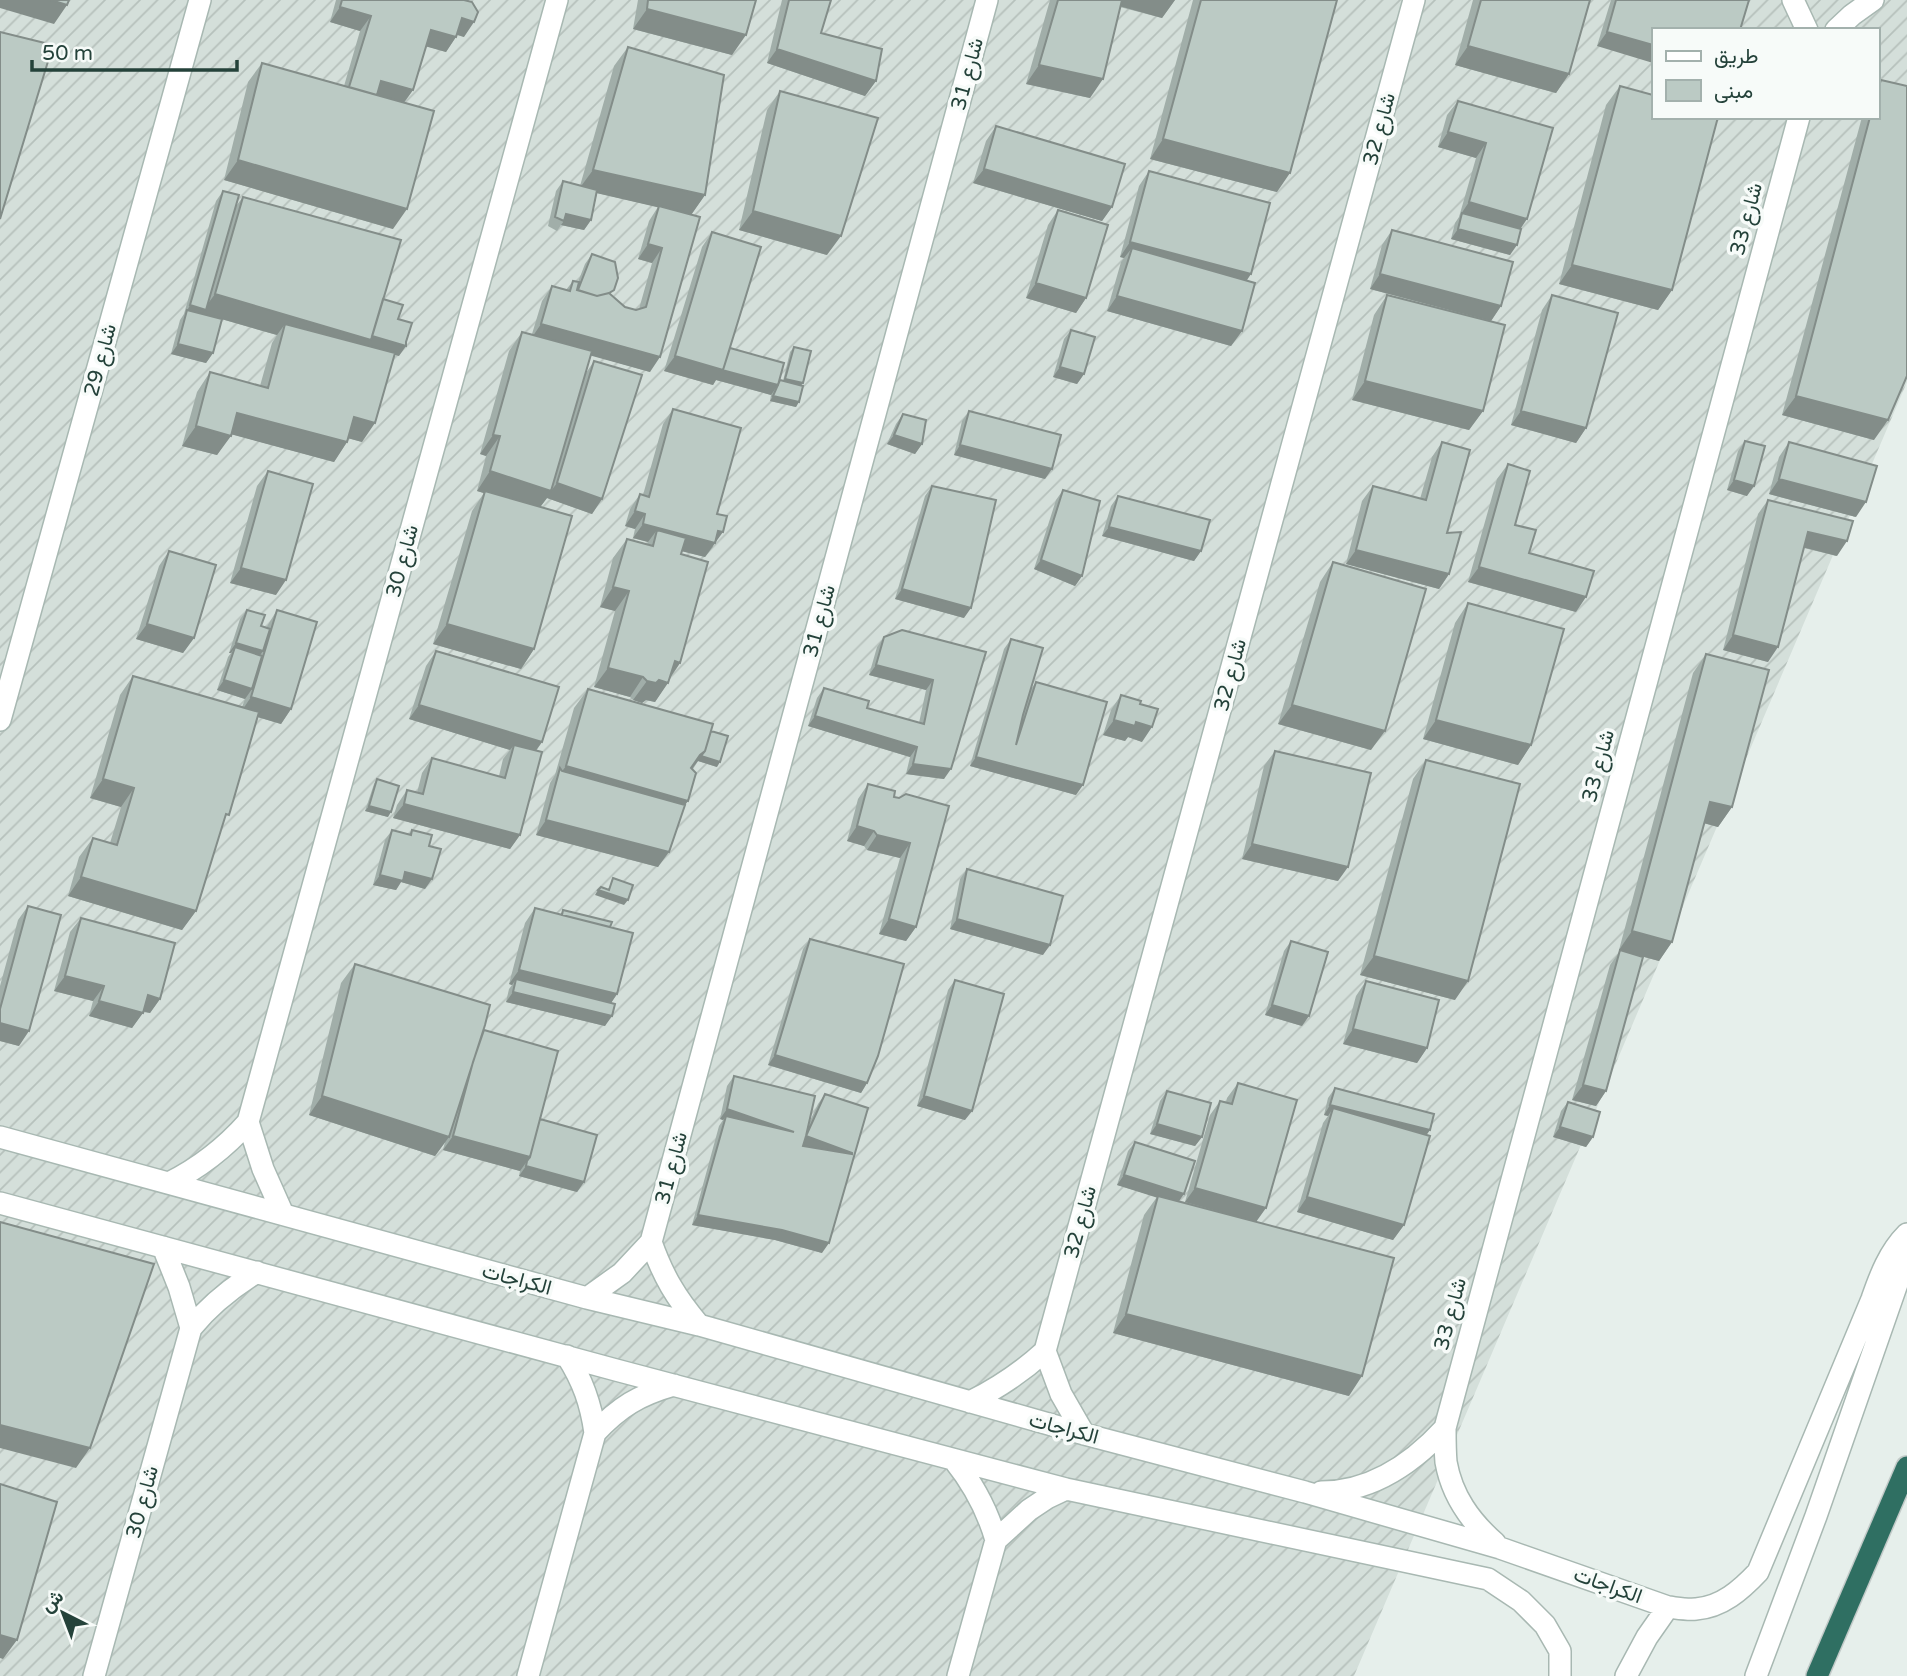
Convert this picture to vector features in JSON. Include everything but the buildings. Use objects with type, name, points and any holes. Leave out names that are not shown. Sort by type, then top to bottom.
[{"type":"highway","points":[[1817,1676],[1907,1467]]},
{"type":"street","name":"شارع 29","points":[[0,720],[200,0]]},
{"type":"street","name":"شارع 30","points":[[169,1183],[212,1157],[248,1122],[557,0]]},
{"type":"street","name":"شارع 31","points":[[587,1298],[622,1273],[651,1242],[988,0]]},
{"type":"street","name":"شارع 32","points":[[1045,1351],[1414,0]]},
{"type":"street","points":[[1793,0],[1806,28]]},
{"type":"street","points":[[1838,28],[1873,0]]},
{"type":"street","name":"شارع 33","points":[[1500,1548],[1475,1525],[1457,1496],[1447,1463],[1444,1428],[1798,119]]},
{"type":"street","points":[[248,1122],[262,1169],[283,1214]]},
{"type":"street","name":"الكراجات","points":[[0,1137],[1305,1492],[1500,1548],[1668,1607],[1696,1609],[1720,1603],[1741,1590],[1758,1572],[1879,1278],[1889,1258],[1907,1234]]},
{"type":"street","points":[[0,1203],[1066,1489],[1488,1579],[1521,1601],[1545,1625],[1560,1651],[1560,1676]]},
{"type":"street","points":[[651,1242],[660,1269],[669,1285],[699,1325]]},
{"type":"street","points":[[163,1247],[191,1328]]},
{"type":"street","points":[[1756,1676],[1816,1516],[1907,1255]]},
{"type":"street","name":"شارع 30","points":[[94,1676],[191,1328],[221,1297],[257,1272]]},
{"type":"street","points":[[970,1402],[1010,1380],[1045,1351],[1060,1394],[1084,1434]]},
{"type":"street","points":[[527,1676],[595,1433],[587,1393],[567,1356]]},
{"type":"street","points":[[595,1433],[611,1416],[630,1402],[674,1385]]},
{"type":"street","name":"شارع 33","points":[[1305,1492],[1331,1492],[1382,1478],[1406,1465],[1444,1428]]},
{"type":"street","points":[[954,1460],[981,1498],[996,1540],[958,1676]]},
{"type":"street","points":[[996,1540],[1029,1510],[1066,1489]]},
{"type":"street","points":[[1626,1676],[1647,1637],[1668,1607]]},
{"type":"shaded area","points":[[0,0],[1907,0],[1907,382],[1354,1676],[0,1676]]}]
